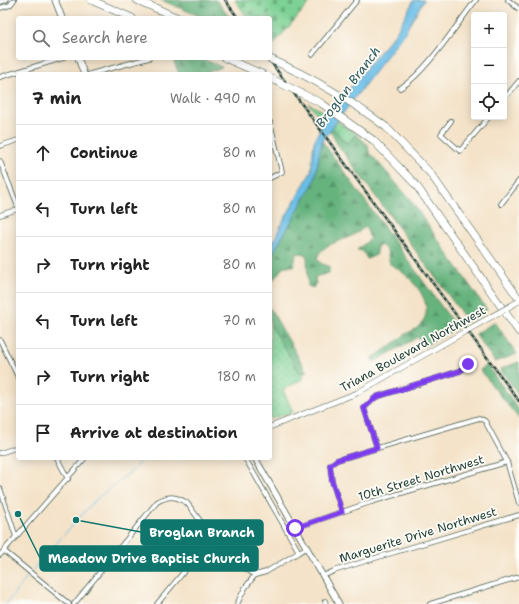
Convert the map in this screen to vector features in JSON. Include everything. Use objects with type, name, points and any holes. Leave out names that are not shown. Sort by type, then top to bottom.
[{"type":"highway","points":[[91,0],[127,16]]},
{"type":"highway","points":[[138,1],[173,16]]},
{"type":"highway","points":[[230,60],[257,72]]},
{"type":"highway","points":[[272,60],[302,73],[334,90],[386,127],[430,173],[519,300]]},
{"type":"highway","points":[[272,79],[321,103],[373,140],[416,185],[519,332]]},
{"type":"main road","points":[[57,0],[61,16]]},
{"type":"main road","points":[[79,60],[83,72]]},
{"type":"main road","points":[[256,460],[339,604]]},
{"type":"street","points":[[0,2],[6,0]]},
{"type":"street","points":[[0,8],[10,5],[14,0]]},
{"type":"street","points":[[312,55],[357,0]]},
{"type":"street","points":[[400,88],[410,82],[424,66],[476,0]]},
{"type":"street","points":[[508,0],[519,9]]},
{"type":"street","points":[[17,72],[56,60]]},
{"type":"street","points":[[97,72],[142,60]]},
{"type":"street","points":[[0,77],[16,72]]},
{"type":"street","points":[[507,95],[519,81]]},
{"type":"street","points":[[451,120],[440,134],[460,151],[486,120]]},
{"type":"street","points":[[272,130],[282,172],[276,177],[272,178]]},
{"type":"street","points":[[0,146],[16,141]]},
{"type":"street","points":[[0,161],[16,203]]},
{"type":"street","points":[[501,204],[519,181]]},
{"type":"street","points":[[0,215],[16,209]]},
{"type":"street","name":"Triana Boulevard Northwest","points":[[272,426],[357,393],[519,300]]},
{"type":"street","points":[[0,340],[16,373]]},
{"type":"street","points":[[377,448],[364,408],[376,397],[460,371],[468,364]]},
{"type":"street","points":[[342,512],[332,481],[330,465],[333,462],[479,418],[485,421],[508,462],[519,502]]},
{"type":"street","points":[[0,453],[16,448]]},
{"type":"street","points":[[58,460],[68,479]]},
{"type":"street","points":[[0,555],[83,460]]},
{"type":"street","points":[[246,460],[299,552]]},
{"type":"street","name":"10th Street Northwest","points":[[295,528],[342,512],[508,462]]},
{"type":"street","points":[[0,488],[16,537]]},
{"type":"street","points":[[74,604],[157,502],[166,497],[178,498],[187,503],[227,557],[255,575]]},
{"type":"street","name":"Marguerite Drive Northwest","points":[[323,576],[372,559],[519,515]]},
{"type":"street","points":[[157,604],[212,538]]},
{"type":"street","points":[[238,604],[245,588],[255,575],[266,572],[306,548]]},
{"type":"street","points":[[4,551],[69,604]]},
{"type":"street","points":[[430,604],[519,577]]},
{"type":"green space","points":[[161,0],[216,0],[228,16],[199,16]]},
{"type":"green space","points":[[235,0],[312,0],[273,45],[272,16],[247,16]]},
{"type":"green space","points":[[174,60],[205,60],[222,67],[208,72],[178,72]]},
{"type":"green space","points":[[308,103],[329,115],[323,121]]},
{"type":"green space","points":[[337,121],[356,134],[348,143],[345,142],[332,127]]},
{"type":"green space","points":[[332,127],[345,142],[348,143],[356,134],[368,145],[369,152],[409,198],[487,310],[468,322],[337,144],[330,130]]},
{"type":"green space","points":[[322,141],[457,328],[424,346],[418,337],[374,362],[371,359],[418,327],[425,318],[426,309],[420,290],[397,268],[390,264],[387,251],[381,245],[377,246],[376,255],[367,259],[363,251],[357,250],[370,239],[366,227],[350,237],[323,249],[317,259],[322,264],[329,266],[329,273],[315,277],[316,283],[313,288],[308,286],[307,256],[302,253],[296,254],[294,266],[284,266],[272,281],[272,255],[314,182]]},
{"type":"green space","points":[[272,311],[307,372],[301,375],[272,327]]},
{"type":"green space","points":[[495,322],[517,354],[495,362],[475,334]]},
{"type":"green space","points":[[272,327],[304,378],[283,390],[293,412],[272,418]]},
{"type":"green space","points":[[519,362],[519,395],[500,369]]},
{"type":"green space","points":[[487,365],[519,410],[519,419],[480,370]]},
{"type":"water","points":[[414,0],[424,0],[405,32],[322,141],[314,182],[272,255],[272,244],[311,172],[314,142],[323,121],[396,32]]},
{"type":"waterway","name":"Broglan Branch","points":[[31,572],[94,501],[134,469],[141,460]]},
{"type":"waterway","name":"Broglan Branch","points":[[6,604],[29,575]]},
{"type":"railway","points":[[225,0],[237,16]]},
{"type":"railway","points":[[269,60],[519,401]]},
{"type":"place","name":"Meadow Drive Baptist Church","points":[[18,514]]},
{"type":"place","name":"Broglan Branch","points":[[76,520]]},
{"type":"route","points":[[295,528],[342,512],[332,481],[330,465],[337,460],[377,448],[364,408],[376,397],[460,371],[468,364]]}]
